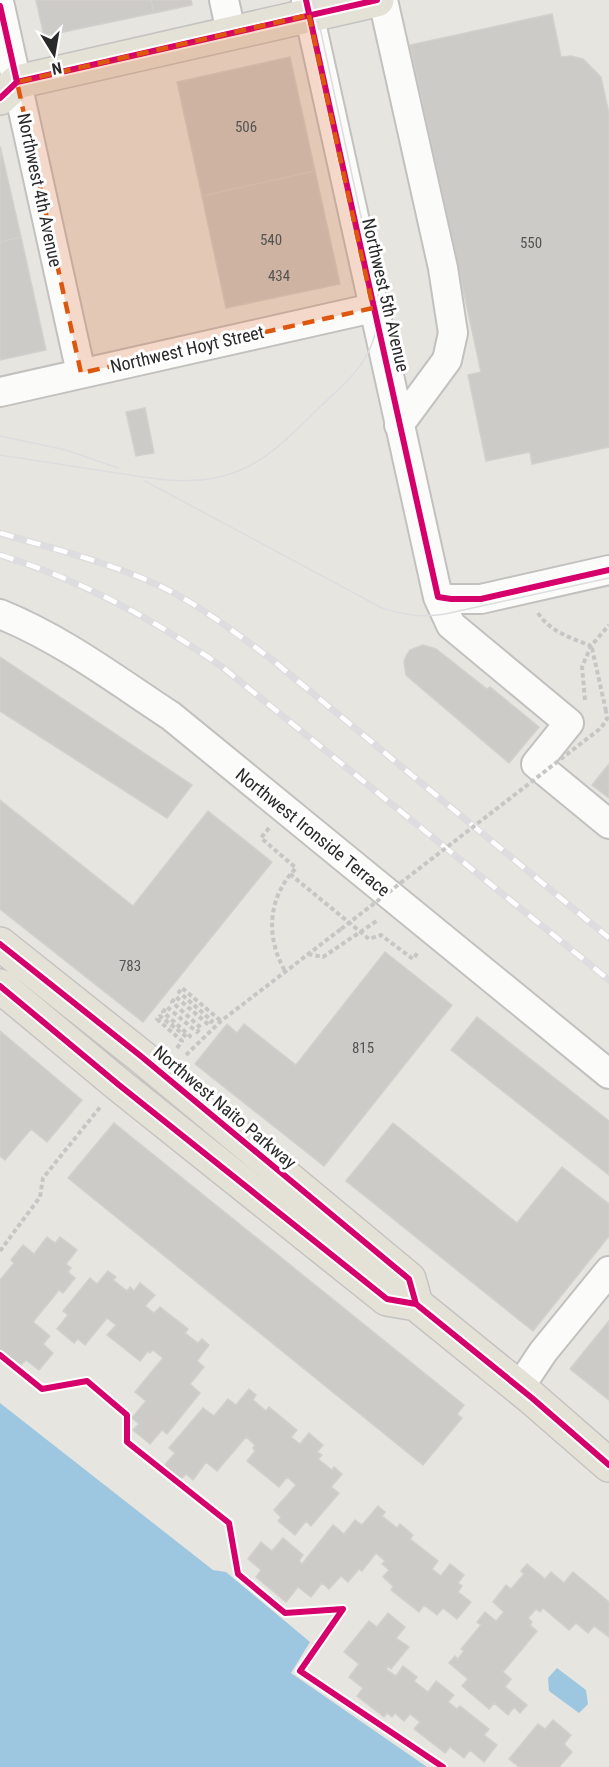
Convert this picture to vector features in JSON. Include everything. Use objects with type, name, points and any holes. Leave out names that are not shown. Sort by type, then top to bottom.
[{"type":"main road","points":[[6,87],[231,32],[307,7],[376,0]]},
{"type":"main road","name":"Northwest Naito Parkway","points":[[0,944],[142,1057],[409,1278],[416,1304]]},
{"type":"main road","points":[[0,986],[387,1299],[416,1304],[609,1465]]},
{"type":"street","points":[[224,0],[231,32]]},
{"type":"street","points":[[383,0],[443,268],[453,333],[447,360],[399,424]]},
{"type":"street","name":"Northwest 4th Avenue","points":[[0,6],[6,87],[81,373]]},
{"type":"street","name":"Northwest 5th Avenue","points":[[307,7],[438,597],[451,625],[569,723],[536,764],[609,824]]},
{"type":"street","name":"Northwest Hoyt Street","points":[[0,392],[374,308]]},
{"type":"street","points":[[438,597],[481,599],[609,570]]},
{"type":"street","name":"Northwest Ironside Terrace","points":[[0,614],[31,627],[102,670],[171,716],[609,1074]]},
{"type":"street","points":[[519,1388],[543,1352],[609,1270]]},
{"type":"path","points":[[538,613],[552,629],[591,646]]},
{"type":"path","points":[[586,708],[582,667],[591,646],[609,625]]},
{"type":"path","points":[[193,1048],[221,1021],[601,728],[607,719],[591,646]]},
{"type":"path","points":[[261,838],[296,868],[283,882],[275,900],[272,920],[276,956],[285,972]]},
{"type":"path","points":[[290,874],[369,939],[381,935],[413,959]]},
{"type":"path","points":[[308,954],[323,957],[401,904]]},
{"type":"path","points":[[352,921],[360,928],[366,928],[374,923]]},
{"type":"path","points":[[173,1052],[182,1041],[157,1019],[160,1016],[188,1038],[190,1036],[163,1012],[167,1007],[197,1032],[201,1028],[172,1002],[176,997],[209,1025],[212,1021],[179,992],[182,988],[221,1021]]},
{"type":"path","points":[[0,1251],[40,1197],[43,1178],[105,1100]]},
{"type":"highlighted area","points":[[309,15],[373,308],[81,373],[17,82]]},
{"type":"water","points":[[0,1403],[213,1570],[226,1572],[310,1642],[291,1673],[427,1767],[0,1767]]},
{"type":"water","points":[[557,1668],[586,1690],[588,1704],[579,1713],[549,1691],[548,1678]]},
{"type":"building","points":[[36,0],[151,0],[154,13],[44,36]]},
{"type":"building","points":[[151,0],[191,0],[192,5],[154,13]]},
{"type":"building","points":[[552,14],[561,57],[571,56],[583,59],[601,77],[609,114],[609,447],[532,464],[530,452],[486,461],[468,375],[481,372],[410,45]]},
{"type":"building","points":[[290,57],[315,171],[202,196],[177,82]]},
{"type":"building","points":[[0,146],[21,237],[0,242]]},
{"type":"building","points":[[315,171],[340,284],[226,308],[202,196]]},
{"type":"building","points":[[21,237],[46,350],[0,360],[0,242]]},
{"type":"building","points":[[145,408],[154,453],[136,456],[126,412]]},
{"type":"building","points":[[423,645],[436,649],[487,689],[490,687],[539,727],[509,763],[406,675],[404,662],[406,656],[410,650]]},
{"type":"building","points":[[0,657],[192,785],[167,818],[0,711]]},
{"type":"building","points":[[609,764],[609,798],[592,785]]},
{"type":"building","points":[[0,800],[133,906],[208,811],[272,862],[143,1022],[0,909]]},
{"type":"building","points":[[385,952],[452,1005],[324,1166],[195,1064],[227,1024],[237,1033],[244,1024],[296,1065]]},
{"type":"building","points":[[477,1017],[609,1121],[609,1175],[451,1050]]},
{"type":"building","points":[[0,1031],[82,1100],[47,1142],[31,1129],[5,1160],[0,1156]]},
{"type":"building","points":[[114,1123],[464,1405],[457,1414],[462,1418],[423,1465],[68,1178]]},
{"type":"building","points":[[393,1123],[517,1223],[562,1167],[609,1204],[609,1236],[533,1331],[346,1181]]},
{"type":"building","points":[[47,1237],[55,1243],[60,1237],[77,1250],[66,1264],[71,1268],[68,1272],[75,1278],[63,1293],[59,1290],[33,1322],[50,1336],[43,1344],[53,1353],[39,1370],[26,1360],[20,1366],[0,1350],[0,1280],[14,1263],[11,1260],[23,1245],[34,1254]]},
{"type":"building","points":[[108,1271],[116,1277],[113,1280],[127,1291],[130,1287],[134,1291],[140,1283],[155,1295],[145,1306],[154,1313],[160,1307],[188,1329],[185,1333],[198,1343],[202,1339],[209,1345],[197,1361],[204,1367],[190,1384],[200,1393],[167,1434],[162,1430],[150,1444],[133,1430],[139,1424],[132,1418],[146,1401],[135,1392],[163,1358],[153,1350],[150,1353],[148,1351],[140,1361],[107,1335],[116,1325],[107,1318],[85,1345],[78,1339],[74,1343],[57,1329],[68,1315],[63,1311],[90,1278],[97,1284]]},
{"type":"building","points":[[609,1321],[609,1400],[570,1369]]},
{"type":"building","points":[[249,1389],[256,1395],[253,1400],[266,1411],[269,1407],[297,1430],[291,1437],[300,1444],[309,1433],[323,1445],[317,1452],[322,1455],[318,1459],[332,1470],[334,1467],[342,1474],[331,1487],[339,1493],[311,1526],[306,1521],[295,1535],[278,1521],[281,1517],[274,1510],[296,1485],[287,1477],[279,1487],[247,1461],[255,1451],[253,1448],[255,1445],[246,1437],[217,1471],[206,1462],[193,1480],[186,1474],[180,1480],[163,1467],[175,1453],[169,1448],[203,1408],[214,1416],[228,1399],[236,1405]]},
{"type":"building","points":[[378,1506],[385,1512],[382,1516],[397,1528],[400,1524],[413,1535],[410,1539],[438,1561],[432,1569],[441,1576],[450,1564],[464,1575],[458,1583],[462,1586],[458,1592],[471,1602],[457,1619],[443,1608],[437,1615],[424,1605],[419,1612],[391,1590],[393,1586],[383,1577],[389,1570],[382,1564],[385,1561],[376,1553],[362,1571],[359,1569],[348,1582],[341,1576],[329,1589],[322,1583],[311,1597],[298,1587],[286,1602],[256,1577],[261,1570],[248,1559],[261,1542],[272,1551],[283,1538],[303,1555],[299,1561],[302,1564],[333,1525],[344,1534],[355,1520],[362,1525]]},
{"type":"building","points":[[527,1564],[545,1579],[551,1572],[564,1583],[573,1572],[609,1602],[609,1637],[594,1626],[588,1633],[576,1623],[569,1630],[543,1608],[540,1612],[536,1609],[528,1618],[532,1622],[530,1625],[537,1631],[503,1672],[511,1679],[505,1687],[527,1705],[520,1713],[514,1707],[508,1715],[494,1703],[489,1709],[462,1686],[468,1679],[449,1663],[455,1656],[458,1659],[464,1651],[461,1649],[481,1625],[477,1622],[485,1612],[496,1621],[504,1612],[493,1602],[506,1585],[511,1589],[524,1574],[521,1571]]},
{"type":"building","points":[[388,1613],[405,1627],[396,1638],[409,1647],[391,1669],[388,1666],[386,1669],[396,1676],[403,1666],[417,1677],[414,1681],[428,1692],[436,1681],[454,1695],[448,1702],[457,1709],[460,1706],[489,1729],[484,1735],[497,1745],[484,1762],[470,1750],[464,1758],[450,1747],[445,1753],[414,1729],[420,1722],[410,1714],[404,1721],[395,1713],[392,1717],[387,1713],[384,1717],[357,1696],[363,1688],[349,1677],[359,1664],[344,1652],[369,1621],[377,1627]]},
{"type":"building","points":[[553,1720],[571,1735],[564,1744],[572,1752],[559,1767],[519,1767],[509,1759],[538,1724],[545,1729]]},
{"type":"tram line","points":[[0,455],[155,479],[189,481],[222,476],[250,466],[272,451],[344,384],[362,362],[374,338],[380,304],[314,0]]},
{"type":"tram line","points":[[0,436],[66,450],[118,468]]},
{"type":"tram line","points":[[145,481],[382,608],[398,612],[421,616],[445,614],[609,578]]},
{"type":"railway","points":[[0,533],[86,558],[150,581],[209,614],[270,658],[609,938]]},
{"type":"railway","points":[[0,555],[59,576],[115,602],[169,632],[221,666],[609,980]]},
{"type":"cycle path","points":[[306,0],[438,597],[481,599],[609,570]]},
{"type":"cycle path","points":[[0,98],[17,82],[377,0]]},
{"type":"cycle path","points":[[0,6],[17,82]]},
{"type":"cycle path","points":[[0,944],[142,1057],[409,1279],[416,1304]]},
{"type":"cycle path","points":[[0,986],[119,1085],[387,1299],[416,1304],[532,1398],[609,1465]]},
{"type":"cycle path","points":[[0,1355],[42,1389],[87,1381],[127,1415],[127,1442],[229,1523],[238,1574],[285,1613],[343,1609],[300,1671],[443,1767]]}]
